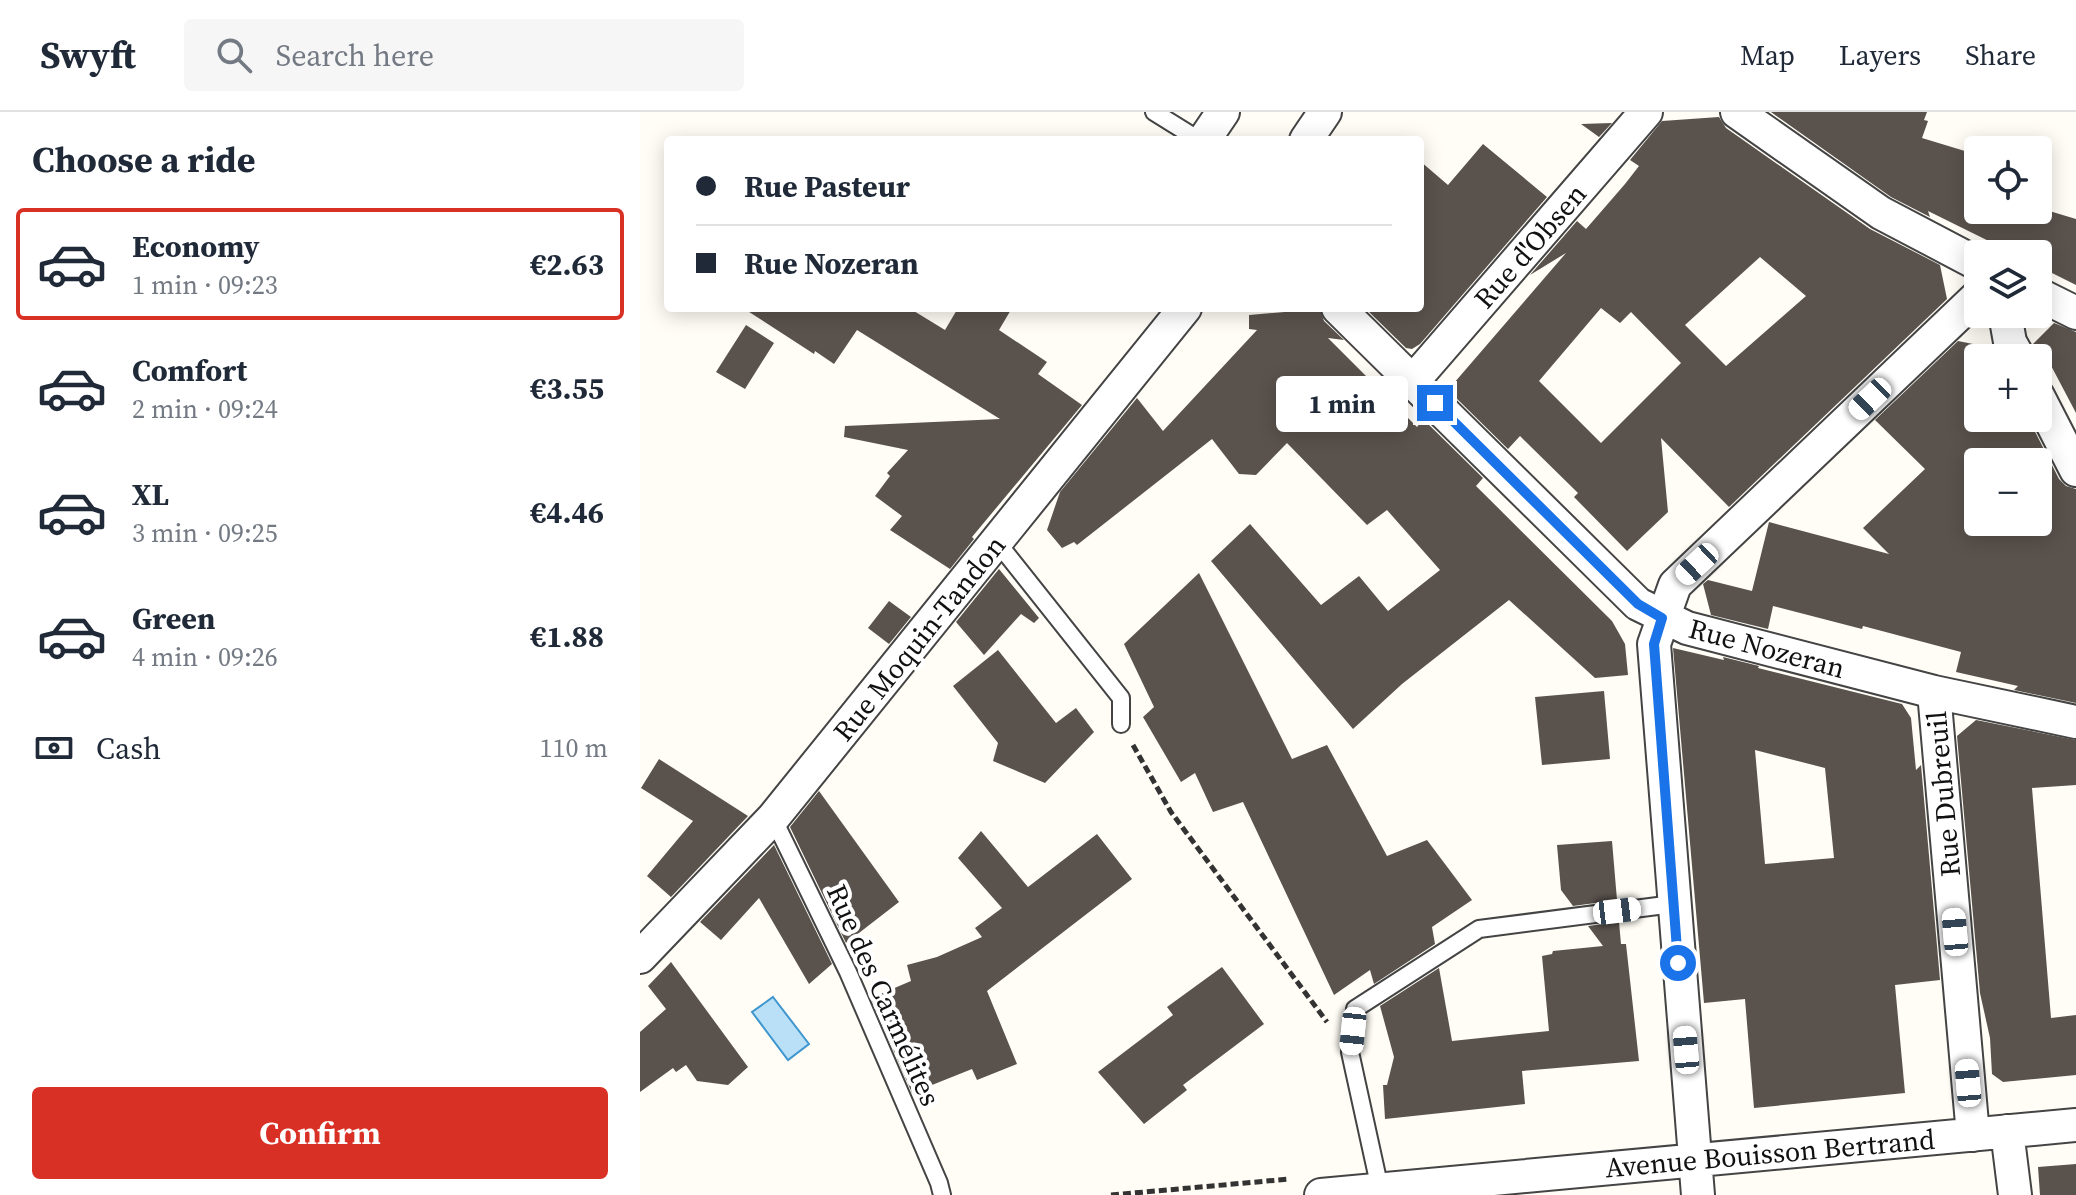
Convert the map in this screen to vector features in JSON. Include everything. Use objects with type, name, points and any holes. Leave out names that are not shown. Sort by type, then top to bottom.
[{"type":"street","points":[[1204,136],[1223,112]]},
{"type":"street","points":[[1309,136],[1325,112]]},
{"type":"street","name":"Rue d'Obsen","points":[[1413,381],[1646,112]]},
{"type":"street","points":[[1737,112],[1881,213],[1964,257]]},
{"type":"street","points":[[2052,301],[2076,313]]},
{"type":"street","points":[[1698,1195],[1654,644],[1675,585],[1964,309]]},
{"type":"street","name":"Rue Moquin-Tandon","points":[[640,957],[773,818],[1182,312]]},
{"type":"street","name":"Rue Nozeran","points":[[1342,312],[1638,604],[1662,618],[1687,628],[1934,692],[2076,722]]},
{"type":"street","points":[[2052,423],[2076,470]]},
{"type":"street","name":"Rue Dubreuil","points":[[1934,692],[1973,1135]]},
{"type":"street","name":"Avenue Bouisson Bertrand","points":[[1321,1195],[2076,1125]]},
{"type":"street","points":[[2007,1131],[2015,1195]]},
{"type":"lane","points":[[1154,112],[1194,136]]},
{"type":"lane","points":[[997,542],[1121,698],[1121,724]]},
{"type":"lane","name":"Rue des Carmélites","points":[[773,818],[848,972],[942,1195]]},
{"type":"lane","points":[[1380,1189],[1350,1052],[1355,1009],[1479,929],[1673,904]]},
{"type":"path","points":[[1121,724],[1171,812],[1350,1052]]},
{"type":"water","points":[[773,997],[809,1044],[788,1060],[752,1012]]},
{"type":"building","points":[[1771,112],[1927,112],[1924,120],[1928,121],[1922,138],[1964,151],[1964,224],[2052,224],[2052,212],[2076,219],[2076,285],[2052,273],[2052,240],[1987,240],[1891,197]]},
{"type":"building","points":[[1719,117],[1726,128],[1870,229],[1940,265],[1947,299],[1729,507],[1661,438],[1668,512],[1627,551],[1574,497],[1578,493],[1520,436],[1508,449],[1448,390],[1566,253],[1530,275],[1577,221],[1586,229],[1625,184],[1639,166],[1630,160],[1662,121]],"holes":[[[1760,257],[1806,296],[1726,366],[1685,325]],[[1601,308],[1620,323],[1631,312],[1681,363],[1601,443],[1539,381]]]},
{"type":"building","points":[[1612,123],[1599,137],[1581,124]]},
{"type":"building","points":[[1483,144],[1547,197],[1420,344],[1412,349],[1406,348],[1369,312],[1424,312],[1424,164],[1448,185]]},
{"type":"building","points":[[749,312],[916,312],[945,330],[956,312],[1010,312],[999,330],[1047,362],[1038,374],[1082,405],[972,537],[974,539],[950,569],[890,530],[902,516],[875,496],[890,476],[887,473],[908,450],[844,437],[845,426],[1000,419],[857,330],[834,364],[815,351],[814,354]]},
{"type":"building","points":[[1321,312],[1324,321],[1344,340],[1328,338],[1417,427],[1423,419],[1483,478],[1476,486],[1612,621],[1625,644],[1628,675],[1595,678],[1509,600],[1402,684],[1353,729],[1211,561],[1250,524],[1321,605],[1359,576],[1388,611],[1440,570],[1387,510],[1367,525],[1287,443],[1256,475],[1239,474],[1212,439],[1077,545],[1074,542],[1062,548],[1047,530],[1060,492],[1137,398],[1163,431],[1257,330],[1249,329],[1249,315]]},
{"type":"building","points":[[2054,323],[2076,332],[2076,413],[2052,367],[2052,344],[2033,344]]},
{"type":"building","points":[[746,325],[774,343],[745,389],[716,372]]},
{"type":"building","points":[[1958,341],[1973,344],[1964,344],[1964,432],[2035,432],[2043,448],[1964,448],[1964,536],[2052,536],[2052,465],[2066,486],[2076,489],[2076,703],[2014,690],[2018,686],[1956,672],[1961,652],[1863,626],[1862,629],[1773,606],[1768,629],[1711,615],[1703,584],[1708,580],[1752,591],[1769,522],[1889,554],[1863,528],[1925,469],[1875,420]]},
{"type":"building","points":[[999,569],[1039,618],[1034,623],[1021,614],[984,655],[956,622]]},
{"type":"building","points":[[1199,573],[1292,759],[1327,745],[1387,856],[1427,840],[1472,900],[1432,927],[1435,944],[1374,984],[1370,970],[1334,995],[1243,802],[1213,812],[1195,773],[1181,782],[1143,717],[1154,707],[1124,644]]},
{"type":"building","points":[[889,601],[911,617],[889,644],[868,628]]},
{"type":"building","points":[[1673,648],[1724,660],[1723,657],[1902,704],[1911,718],[1916,770],[1921,765],[1940,980],[1895,985],[1905,1093],[1754,1108],[1745,999],[1704,1003]],"holes":[[[1755,750],[1825,768],[1834,858],[1765,864]]]},
{"type":"building","points":[[998,650],[1056,723],[1076,708],[1094,732],[1045,783],[993,761],[998,743],[953,686]]},
{"type":"building","points":[[1604,691],[1610,759],[1542,765],[1535,697]]},
{"type":"building","points":[[1976,720],[2076,740],[2076,785],[2032,788],[2051,1018],[2076,1015],[2076,1075],[2003,1082],[1992,1074],[1990,1038],[1980,993],[1957,736]]},
{"type":"building","points":[[659,759],[748,816],[671,897],[647,876],[693,821],[641,788]]},
{"type":"building","points":[[819,791],[899,902],[846,943],[790,827]]},
{"type":"building","points":[[981,831],[1028,887],[1097,834],[1132,879],[987,991],[1017,1064],[977,1080],[972,1069],[912,1093],[871,998],[911,981],[907,965],[937,957],[982,937],[975,928],[1002,908],[958,858]]},
{"type":"building","points":[[1612,841],[1617,900],[1573,906],[1561,890],[1557,845]]},
{"type":"building","points":[[774,845],[832,964],[809,984],[759,898],[721,940],[700,922]]},
{"type":"building","points":[[1619,922],[1621,944],[1626,944],[1639,1061],[1522,1071],[1525,1104],[1385,1119],[1383,1085],[1387,1085],[1394,1057],[1380,1006],[1439,968],[1452,1041],[1549,1031],[1542,956],[1553,951],[1603,946],[1588,926]]},
{"type":"building","points":[[671,962],[748,1067],[728,1085],[697,1081],[686,1065],[676,1072],[673,1068],[640,1092],[640,1032],[666,1009],[648,986]]},
{"type":"building","points":[[1222,967],[1264,1024],[1183,1085],[1187,1090],[1144,1124],[1098,1072],[1173,1015],[1167,1007]]},
{"type":"building","points":[[2076,1164],[2076,1195],[2040,1195],[2038,1167]]},
{"type":"route","points":[[1435,403],[1638,604],[1662,618],[1654,644],[1678,963]]}]
